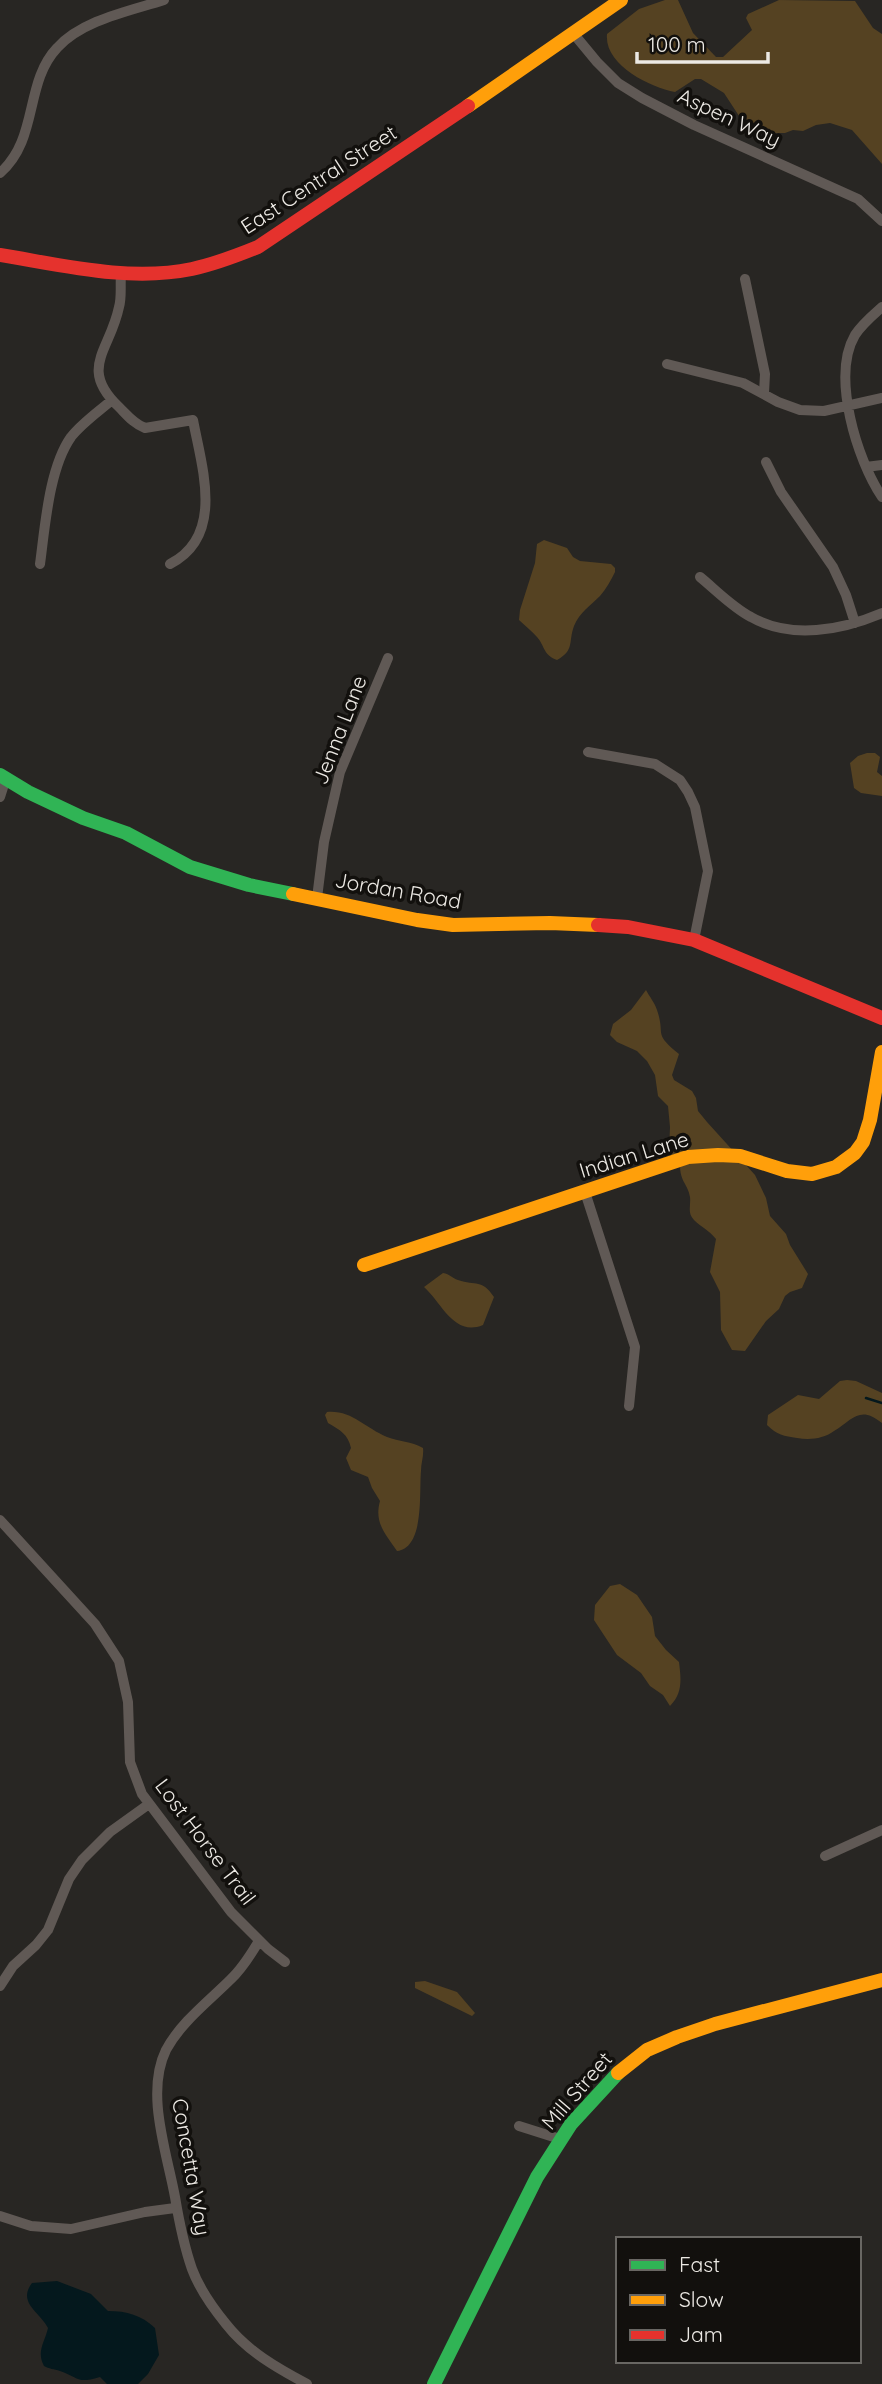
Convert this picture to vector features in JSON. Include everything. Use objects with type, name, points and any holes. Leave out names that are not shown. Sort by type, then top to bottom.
[{"type":"street","name":"East Central Street","points":[[0,255],[142,275],[181,272],[210,266],[258,247],[421,139],[621,0]]},
{"type":"street","points":[[0,173],[13,160],[25,139],[38,85],[46,64],[57,47],[90,26],[158,1]]},
{"type":"street","name":"Aspen Way","points":[[573,33],[611,76],[642,98],[694,125],[858,199],[882,221]]},
{"type":"street","points":[[121,274],[120,306],[98,367],[101,386],[138,425],[145,428],[193,419],[205,484],[206,510],[202,531],[182,558],[170,564]]},
{"type":"street","points":[[745,279],[765,374],[764,393]]},
{"type":"street","points":[[882,307],[854,337],[846,365],[848,404],[857,442],[866,467],[882,497]]},
{"type":"street","points":[[667,364],[743,383],[778,402],[800,410],[824,411],[882,398]]},
{"type":"street","points":[[40,564],[50,492],[64,453],[79,428],[112,400]]},
{"type":"street","points":[[766,462],[782,492],[833,567],[855,623]]},
{"type":"street","points":[[866,467],[882,465]]},
{"type":"street","points":[[700,577],[742,612],[764,624],[805,631],[855,623],[882,613]]},
{"type":"street","name":"Jenna Lane","points":[[317,898],[324,842],[340,772],[388,658]]},
{"type":"street","points":[[588,752],[654,764],[680,780],[688,792],[695,807],[708,871],[694,940]]},
{"type":"street","points":[[0,797],[3,776]]},
{"type":"street","name":"Jordan Road","points":[[3,776],[28,792],[83,818],[126,833],[190,867],[249,885],[453,925],[550,923],[628,927],[694,940],[882,1018]]},
{"type":"street","name":"Indian Lane","points":[[364,1265],[688,1157],[746,1157],[793,1173],[815,1176],[836,1168],[859,1150],[863,1141],[870,1120],[882,1052]]},
{"type":"street","points":[[584,1192],[635,1347],[629,1406]]},
{"type":"street","name":"Lost Horse Trail","points":[[0,1520],[94,1625],[119,1661],[128,1702],[130,1762],[142,1794],[231,1912],[259,1941],[285,1962]]},
{"type":"street","points":[[0,1986],[13,1966],[48,1930],[69,1880],[82,1860],[110,1832],[149,1804]]},
{"type":"street","points":[[825,1856],[882,1830]]},
{"type":"street","name":"Concetta Way","points":[[259,1941],[232,1978],[208,2000],[167,2049],[159,2070],[157,2110],[175,2208],[192,2270],[226,2324],[248,2347],[307,2384]]},
{"type":"street","name":"Mill Street","points":[[434,2384],[537,2177],[560,2139],[614,2076],[647,2050],[715,2024],[882,1980]]},
{"type":"street","points":[[519,2126],[560,2139]]},
{"type":"street","points":[[0,2216],[31,2226],[71,2229],[175,2208]]},
{"type":"shaded area","points":[[665,0],[678,0],[693,33],[716,57],[723,57],[752,30],[746,18],[748,14],[779,0],[855,1],[873,28],[882,34],[882,164],[852,130],[830,123],[803,131],[766,133],[750,128],[724,93],[701,79],[695,79],[675,92],[653,85],[630,73],[613,55],[607,34],[639,9]]},
{"type":"shaded area","points":[[544,540],[567,548],[573,557],[580,561],[611,564],[615,568],[600,596],[576,621],[569,649],[557,660],[549,656],[537,637],[519,620],[535,563],[537,544]]},
{"type":"shaded area","points":[[867,753],[875,753],[880,757],[877,772],[882,776],[882,796],[861,793],[854,788],[850,763]]},
{"type":"shaded area","points":[[646,990],[657,1010],[665,1042],[679,1054],[672,1075],[674,1080],[692,1091],[698,1111],[755,1175],[766,1198],[770,1216],[786,1234],[808,1274],[802,1288],[785,1296],[779,1309],[766,1321],[745,1351],[732,1350],[721,1330],[720,1292],[710,1272],[716,1239],[691,1215],[690,1197],[680,1165],[669,1153],[668,1106],[658,1096],[655,1075],[637,1051],[617,1042],[610,1035],[613,1024],[631,1010]]},
{"type":"shaded area","points":[[443,1273],[458,1280],[482,1285],[490,1291],[494,1297],[483,1325],[464,1326],[456,1322],[424,1287]]},
{"type":"shaded area","points":[[840,1381],[856,1381],[882,1393],[882,1423],[862,1414],[825,1436],[807,1439],[781,1434],[767,1425],[768,1415],[798,1395],[819,1399]]},
{"type":"shaded area","points":[[327,1412],[344,1414],[387,1437],[423,1448],[419,1517],[412,1540],[406,1548],[397,1551],[385,1533],[378,1516],[380,1501],[368,1477],[351,1470],[346,1458],[351,1448],[350,1443],[343,1433],[328,1423],[325,1415]]},
{"type":"shaded area","points":[[620,1584],[637,1595],[652,1617],[655,1636],[679,1662],[679,1691],[670,1706],[641,1673],[617,1655],[594,1620],[595,1605],[610,1586]]},
{"type":"shaded area","points":[[425,1981],[457,1992],[475,2013],[472,2016],[415,1988],[415,1982]]},
{"type":"shaded area","points":[[57,2281],[91,2294],[108,2311],[133,2315],[155,2328],[159,2355],[148,2374],[138,2384],[107,2384],[100,2377],[82,2380],[44,2366],[41,2351],[48,2328],[31,2307],[27,2296],[32,2283]]},
{"type":"waterway","points":[[866,1398],[882,1403]]},
{"type":"traffic: fast","points":[[0,775],[28,792],[83,818],[126,833],[190,867],[249,885],[293,894]]},
{"type":"traffic: fast","points":[[434,2384],[537,2177],[571,2124],[618,2073]]},
{"type":"traffic: slow","points":[[468,106],[621,0]]},
{"type":"traffic: slow","points":[[293,894],[453,925],[598,925]]},
{"type":"traffic: slow","points":[[364,1265],[688,1157],[740,1156],[787,1171],[812,1174],[836,1167],[855,1153],[863,1142],[870,1120],[882,1052]]},
{"type":"traffic: slow","points":[[618,2073],[647,2050],[677,2037],[715,2024],[882,1980]]},
{"type":"traffic: jam","points":[[0,255],[96,271],[144,274],[168,273],[217,262],[258,247],[468,106]]},
{"type":"traffic: jam","points":[[598,925],[628,927],[694,940],[882,1018]]}]
